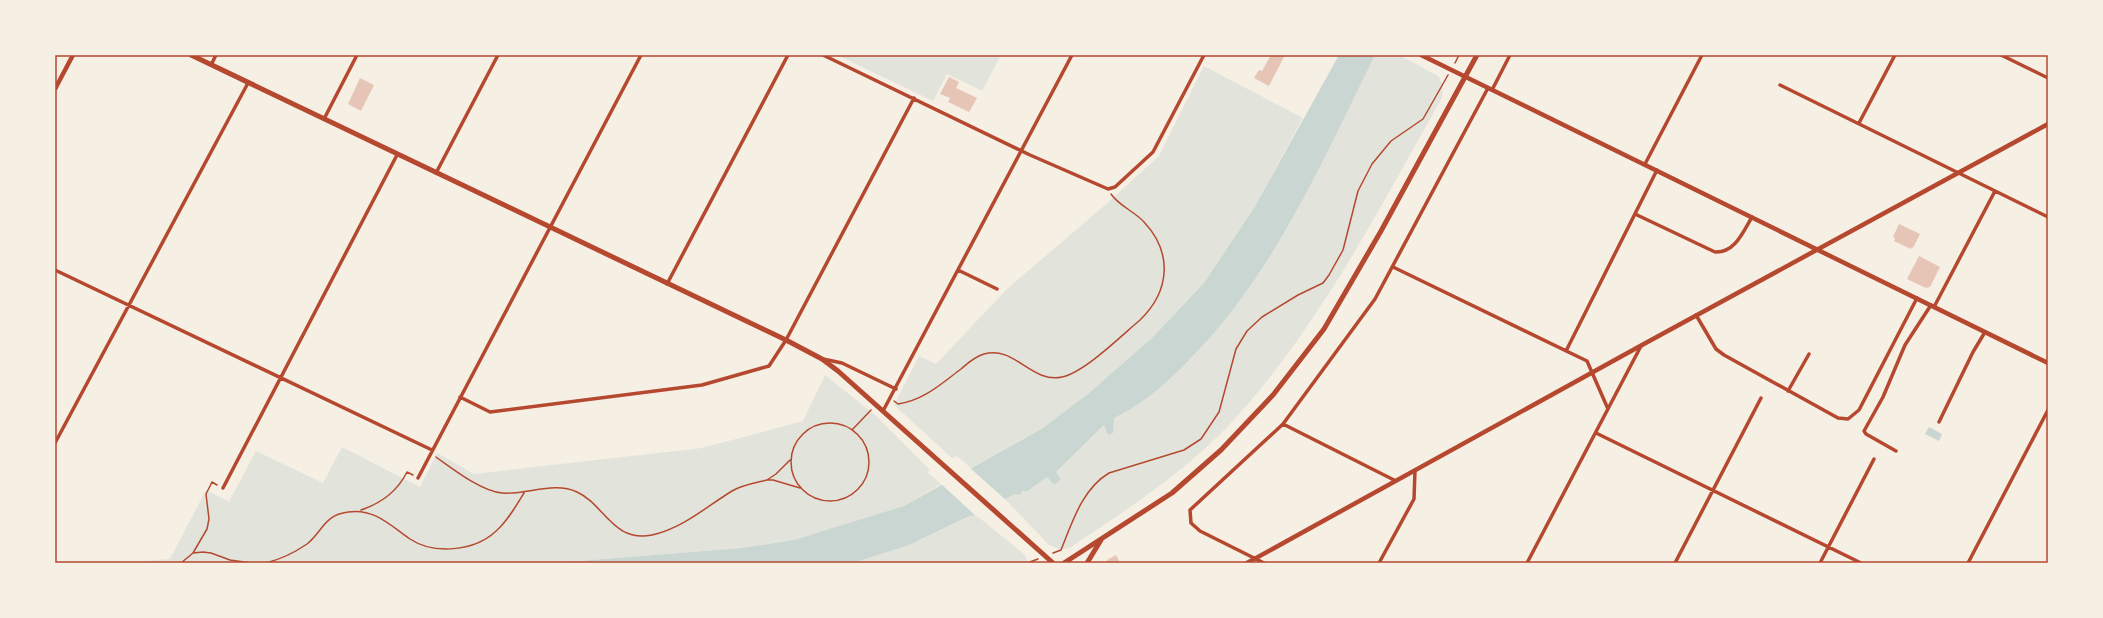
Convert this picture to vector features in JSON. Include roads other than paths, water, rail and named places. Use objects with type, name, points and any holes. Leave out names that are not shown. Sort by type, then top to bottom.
[{"type":"main road","points":[[191,55],[786,340],[822,359],[838,371],[1053,563]]},
{"type":"main road","points":[[1064,563],[1155,505],[1194,475],[1221,450],[1273,395],[1324,329],[1381,231],[1477,55]]},
{"type":"main road","points":[[1086,563],[1101,539]]},
{"type":"street","points":[[55,89],[73,55]]},
{"type":"street","points":[[211,64],[216,55]]},
{"type":"street","points":[[324,119],[357,55]]},
{"type":"street","points":[[436,173],[498,55]]},
{"type":"street","points":[[418,478],[641,55]]},
{"type":"street","points":[[667,284],[788,55]]},
{"type":"street","points":[[822,55],[914,98],[1021,151],[1108,189],[1115,187],[1153,152],[1204,55]]},
{"type":"street","points":[[883,411],[1072,55]]},
{"type":"street","points":[[1421,55],[2048,363]]},
{"type":"street","points":[[1264,563],[1200,531],[1191,523],[1190,510],[1283,424],[1375,299],[1510,55]]},
{"type":"street","points":[[1645,164],[1702,55]]},
{"type":"street","points":[[1859,123],[1895,55]]},
{"type":"street","points":[[2001,55],[2048,78]]},
{"type":"street","points":[[55,442],[248,82]]},
{"type":"street","points":[[1780,85],[2048,217]]},
{"type":"street","points":[[460,397],[490,412],[702,385],[769,366],[786,340],[914,98]]},
{"type":"street","points":[[1247,563],[1696,315],[2048,124]]},
{"type":"street","points":[[223,488],[397,155]]},
{"type":"street","points":[[1566,351],[1657,170]]},
{"type":"street","points":[[1896,451],[1866,434],[1864,431],[1883,397],[1905,345],[1933,306],[1995,191]]},
{"type":"street","points":[[1635,214],[1716,252],[1724,253],[1734,246],[1752,217]]},
{"type":"street","points":[[1393,267],[1587,361],[1608,409]]},
{"type":"street","points":[[55,270],[432,450]]},
{"type":"street","points":[[958,270],[997,289]]},
{"type":"street","points":[[1696,315],[1716,349],[1838,418],[1848,419],[1859,410],[1917,298]]},
{"type":"street","points":[[1939,422],[1973,352],[1985,332]]},
{"type":"street","points":[[1527,563],[1642,345]]},
{"type":"street","points":[[1788,390],[1809,354]]},
{"type":"street","points":[[822,359],[842,363],[896,389]]},
{"type":"street","points":[[1674,563],[1714,490],[1761,398]]},
{"type":"street","points":[[1968,563],[2048,410]]},
{"type":"street","points":[[1283,424],[1396,481]]},
{"type":"street","points":[[1596,433],[1861,563]]},
{"type":"street","points":[[1820,563],[1874,459]]},
{"type":"street","points":[[1379,563],[1414,499],[1415,470]]}]
